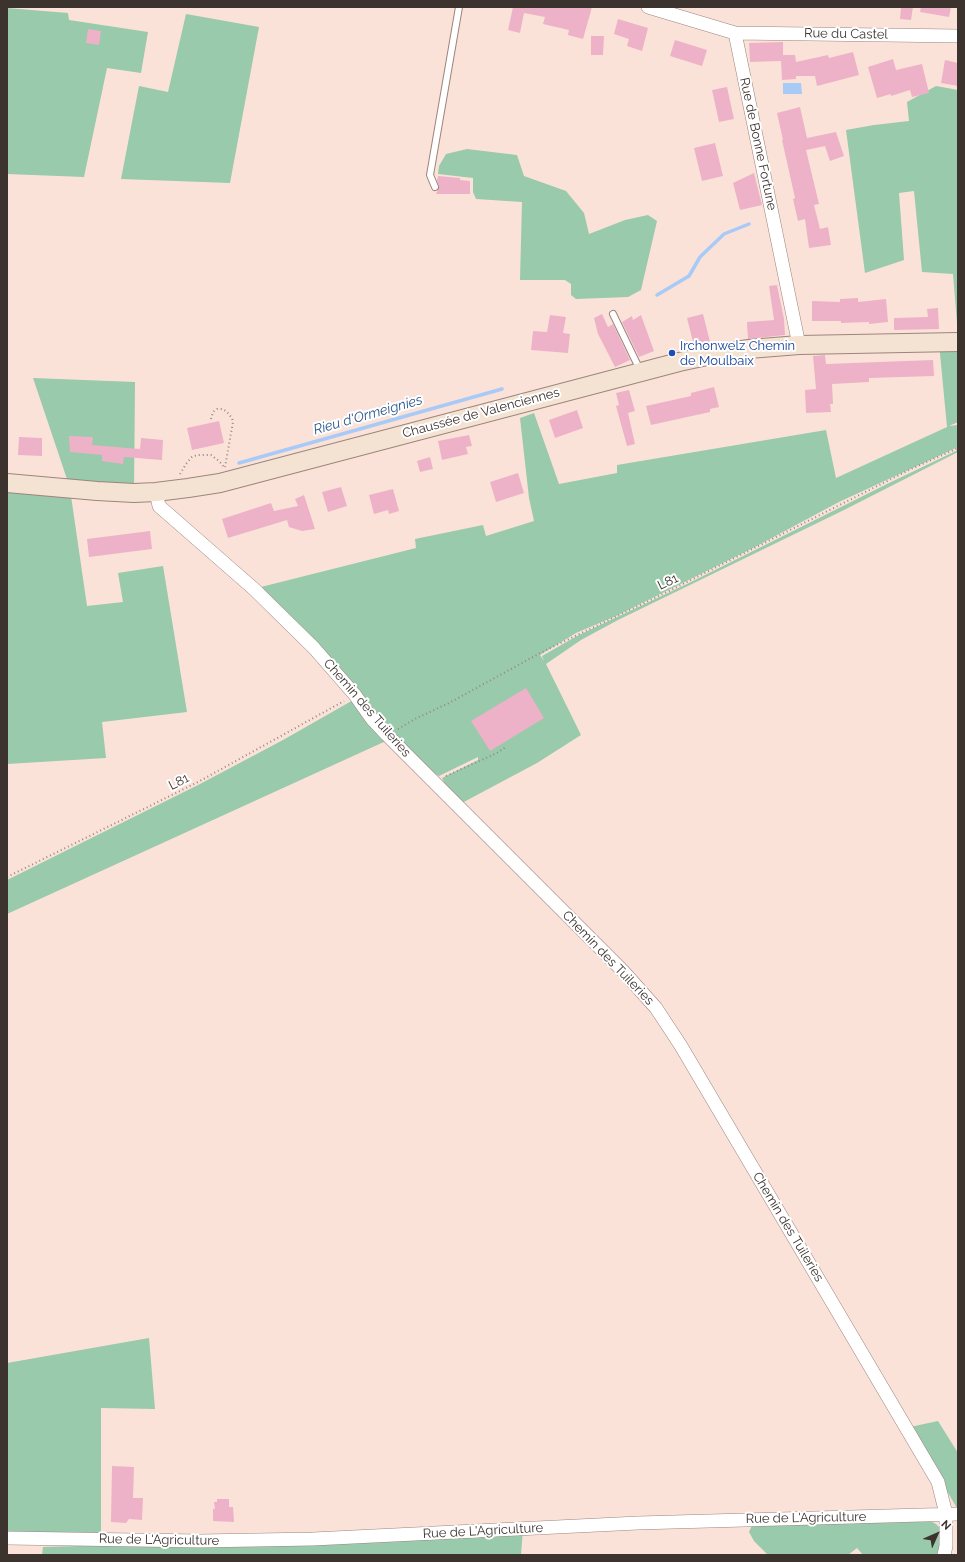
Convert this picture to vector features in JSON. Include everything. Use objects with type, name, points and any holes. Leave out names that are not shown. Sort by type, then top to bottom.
[{"type":"main road","name":"Chaussée de Valenciennes","points":[[7,483],[134,493],[164,491],[225,474],[679,362],[721,353],[799,345],[958,342]]},
{"type":"street","points":[[648,7],[735,33]]},
{"type":"street","name":"Rue du Castel","points":[[735,33],[958,36]]},
{"type":"street","name":"Rue de Bonne Fortune","points":[[735,33],[799,345]]},
{"type":"street","name":"Chemin des Tuileries","points":[[164,491],[159,506],[254,589],[314,648],[355,695],[372,719],[387,735],[623,971],[656,1008],[669,1026],[938,1482],[952,1514],[944,1555]]},
{"type":"street","name":"Rue de L'Agriculture","points":[[7,1538],[200,1541],[313,1539],[638,1523],[952,1514]]},
{"type":"lane","points":[[435,188],[430,175],[459,7]]},
{"type":"lane","points":[[613,314],[641,372]]},
{"type":"path","points":[[210,419],[213,412],[217,409],[226,411],[232,418],[233,422],[225,474]]},
{"type":"path","name":"L81","points":[[387,735],[416,718],[449,703],[544,651],[665,593],[911,469],[958,448]]},
{"type":"path","points":[[164,491],[192,457],[211,455],[219,461],[225,474]]},
{"type":"path","name":"L81","points":[[7,877],[198,782],[355,695]]},
{"type":"path","points":[[434,782],[497,753],[506,747]]},
{"type":"green space","points":[[7,8],[68,13],[69,20],[148,32],[141,73],[107,68],[84,177],[7,174]]},
{"type":"green space","points":[[186,14],[259,27],[230,183],[121,179],[139,86],[168,92]]},
{"type":"green space","points":[[936,86],[958,90],[958,335],[953,274],[922,272],[914,191],[899,193],[904,260],[865,273],[846,130],[909,121],[907,102]]},
{"type":"green space","points":[[467,149],[517,155],[524,176],[566,191],[584,213],[589,234],[625,220],[648,215],[657,221],[641,290],[628,297],[576,299],[571,295],[571,284],[565,280],[520,280],[522,202],[476,199],[473,192],[473,178],[438,174],[439,166],[446,154]]},
{"type":"green space","points":[[958,342],[958,422],[949,426],[958,425],[958,447],[839,502],[753,548],[616,616],[576,633],[540,655],[544,661],[542,656],[577,636],[689,583],[887,484],[958,450],[958,452],[844,510],[618,620],[581,640],[546,664],[581,735],[537,763],[460,804],[442,778],[478,760],[478,757],[439,776],[421,765],[257,588],[416,548],[415,539],[483,525],[486,536],[534,521],[529,498],[520,418],[534,413],[559,484],[617,473],[617,465],[826,430],[836,478],[947,427],[939,343]]},
{"type":"green space","points":[[33,378],[135,382],[134,493],[70,489],[87,606],[123,602],[118,573],[163,566],[187,712],[102,722],[106,758],[7,764],[7,483],[70,488]]},
{"type":"green space","points":[[355,699],[386,741],[7,914],[7,880],[200,784],[283,740]]},
{"type":"green space","points":[[149,1338],[155,1409],[101,1408],[101,1535],[7,1535],[7,1363]]},
{"type":"green space","points":[[938,1421],[958,1453],[958,1510],[910,1427]]},
{"type":"green space","points":[[927,1519],[936,1524],[943,1531],[944,1555],[863,1555],[857,1548],[848,1555],[768,1555],[754,1541],[749,1532],[753,1523]]},
{"type":"green space","points":[[523,1529],[521,1555],[42,1555],[43,1547],[342,1538]]},
{"type":"water","points":[[783,83],[801,83],[802,94],[783,94]]},
{"type":"building","points":[[513,7],[592,7],[583,39],[568,35],[569,30],[543,24],[545,17],[524,13],[520,33],[508,30]]},
{"type":"building","points":[[901,7],[913,7],[911,20],[900,19]]},
{"type":"building","points":[[921,7],[951,7],[949,17],[920,12]]},
{"type":"building","points":[[618,19],[648,28],[642,51],[627,46],[629,39],[614,34]]},
{"type":"building","points":[[88,29],[101,31],[99,45],[86,43]]},
{"type":"building","points":[[591,36],[604,36],[603,55],[591,55]]},
{"type":"building","points":[[675,40],[707,50],[702,66],[670,56]]},
{"type":"building","points":[[783,42],[783,55],[795,55],[796,62],[828,55],[829,58],[853,52],[859,75],[817,86],[815,76],[796,76],[796,79],[782,80],[781,61],[750,62],[749,43]]},
{"type":"building","points":[[893,59],[896,70],[922,64],[929,93],[912,97],[910,90],[891,96],[891,94],[877,98],[868,67]]},
{"type":"building","points":[[945,60],[958,63],[958,86],[941,83]]},
{"type":"building","points":[[727,87],[734,119],[719,122],[712,90]]},
{"type":"building","points":[[800,107],[807,138],[836,132],[844,156],[830,161],[825,146],[806,150],[819,204],[814,205],[820,229],[828,227],[831,245],[809,248],[805,219],[798,221],[793,199],[795,198],[777,113]]},
{"type":"building","points":[[715,143],[723,176],[702,181],[694,148]]},
{"type":"building","points":[[754,173],[762,205],[740,210],[733,183]]},
{"type":"building","points":[[438,176],[460,178],[460,180],[470,181],[470,194],[436,194],[439,187],[437,181]]},
{"type":"building","points":[[777,285],[784,319],[785,335],[748,339],[747,322],[774,320],[769,286]]},
{"type":"building","points":[[858,298],[858,302],[886,299],[888,322],[869,324],[869,322],[841,323],[841,321],[812,321],[812,301],[840,302],[840,299]]},
{"type":"building","points":[[938,308],[939,329],[894,330],[894,318],[928,317],[927,309]]},
{"type":"building","points":[[602,314],[608,327],[613,324],[630,360],[615,367],[598,334],[594,318]]},
{"type":"building","points":[[703,314],[710,342],[698,345],[697,341],[693,342],[687,318]]},
{"type":"building","points":[[550,315],[566,317],[563,333],[570,334],[568,353],[531,350],[533,331],[547,332]]},
{"type":"building","points":[[641,315],[654,351],[639,357],[622,322],[632,316],[633,320]]},
{"type":"building","points":[[825,355],[826,364],[933,360],[934,376],[869,378],[869,382],[832,384],[833,404],[830,404],[831,412],[806,413],[805,390],[816,389],[813,356]]},
{"type":"building","points":[[714,387],[719,407],[710,409],[710,412],[651,425],[646,406],[691,396],[691,393]]},
{"type":"building","points":[[629,390],[635,411],[628,413],[635,444],[627,446],[616,406],[619,405],[616,393]]},
{"type":"building","points":[[577,410],[583,428],[555,438],[549,420]]},
{"type":"building","points":[[219,421],[224,443],[192,450],[187,428]]},
{"type":"building","points":[[469,435],[472,446],[466,447],[468,454],[442,460],[438,441]]},
{"type":"building","points":[[69,436],[93,437],[92,445],[140,449],[141,438],[163,440],[162,460],[124,457],[123,464],[102,461],[102,455],[70,452]]},
{"type":"building","points":[[19,437],[42,438],[42,456],[18,455]]},
{"type":"building","points":[[430,457],[433,469],[420,472],[417,461]]},
{"type":"building","points":[[518,473],[524,493],[496,502],[490,482]]},
{"type":"building","points":[[341,487],[347,506],[328,512],[322,492]]},
{"type":"building","points":[[393,489],[399,511],[389,514],[388,510],[374,514],[369,495]]},
{"type":"building","points":[[304,495],[315,529],[302,531],[289,527],[287,520],[228,538],[222,519],[271,503],[274,511],[298,506],[295,499]]},
{"type":"building","points":[[150,531],[152,549],[89,557],[87,539]]},
{"type":"building","points":[[526,688],[544,718],[490,751],[471,721]]},
{"type":"building","points":[[112,1466],[134,1467],[133,1498],[143,1498],[142,1520],[129,1519],[126,1523],[111,1522]]},
{"type":"building","points":[[217,1499],[229,1499],[229,1507],[233,1507],[234,1522],[213,1521],[213,1509],[215,1509],[214,1502],[217,1502]]},
{"type":"waterway","name":"Rieu d'Ormeignies","points":[[657,295],[689,276],[700,257],[724,234],[749,224]]},
{"type":"waterway","name":"Rieu d'Ormeignies","points":[[239,463],[502,389]]},
{"type":"place","name":"Irchonwelz Chemin de Moulbaix","points":[[672,353]]}]
